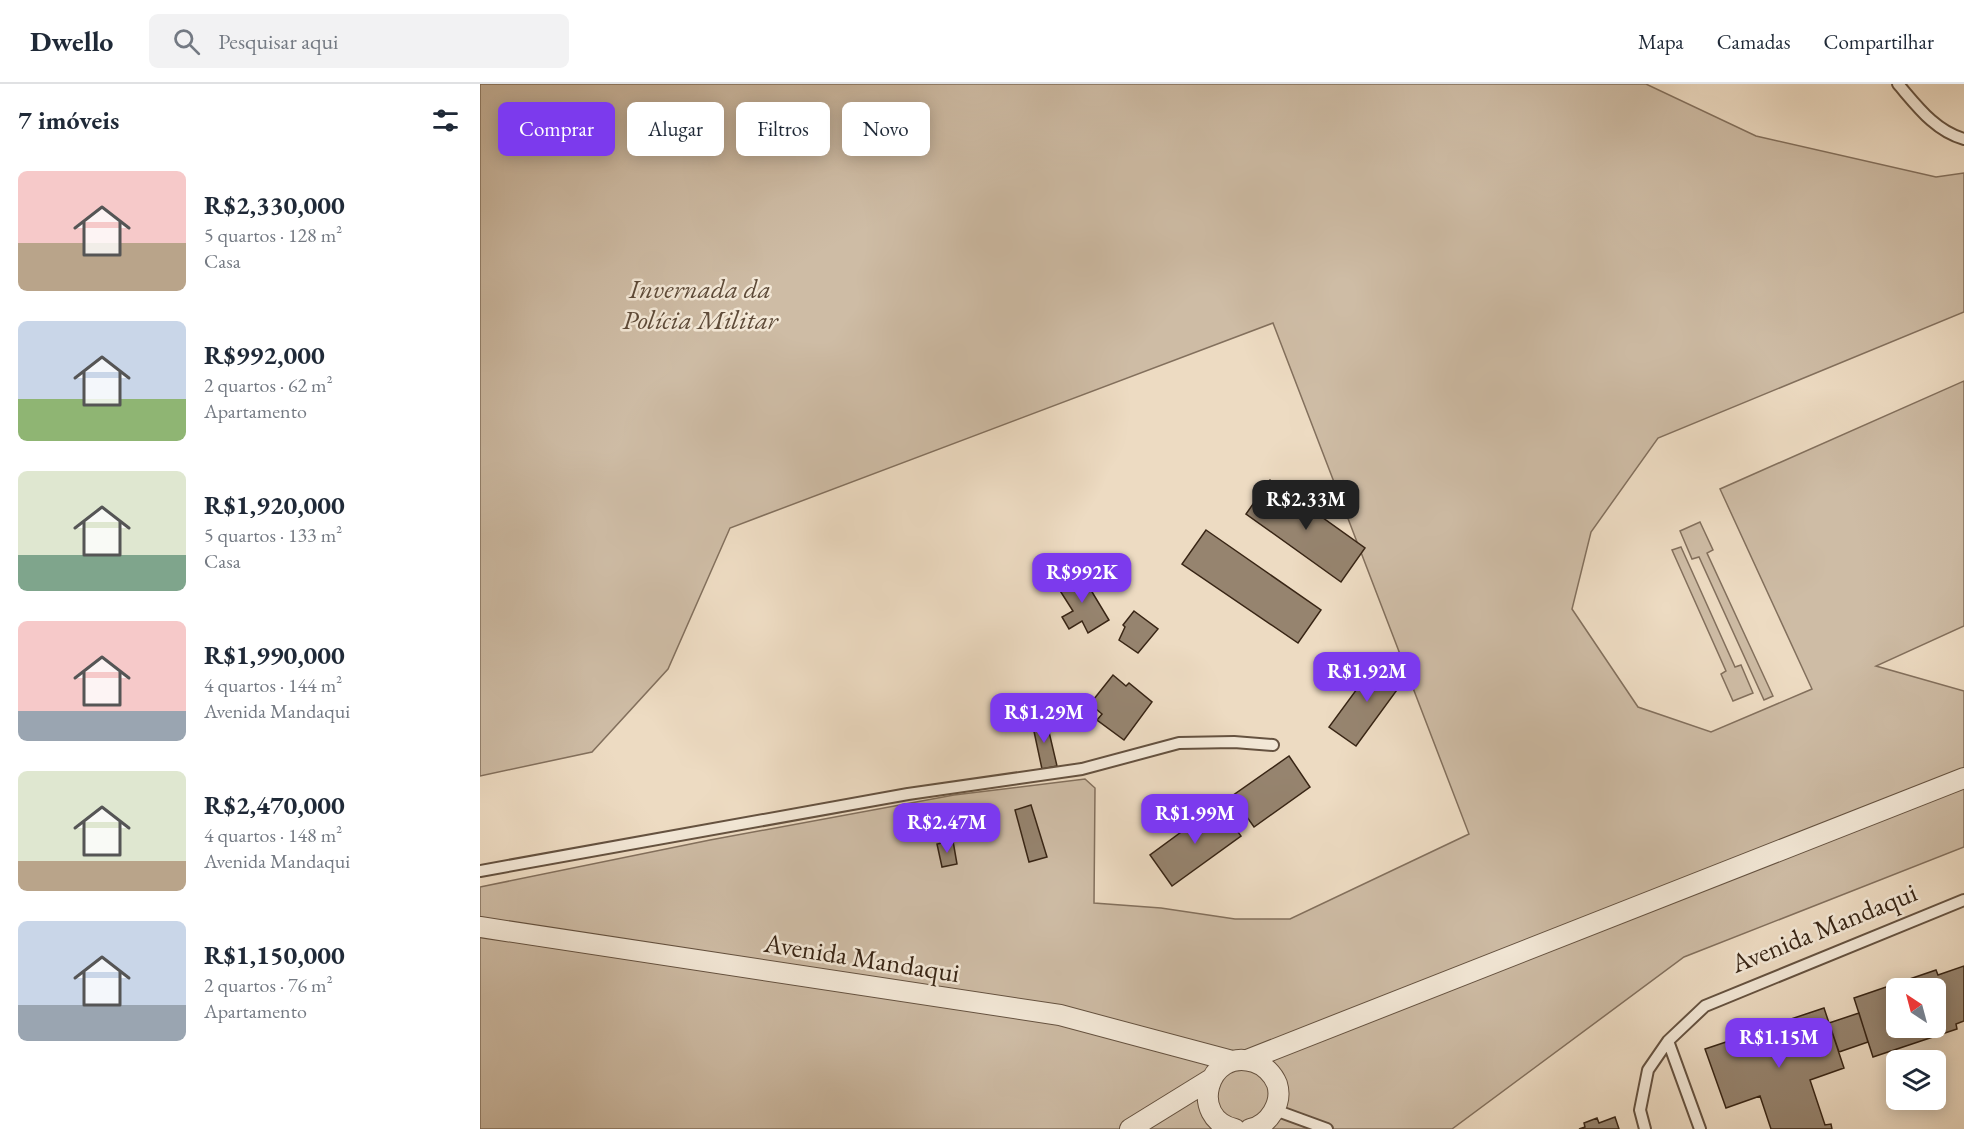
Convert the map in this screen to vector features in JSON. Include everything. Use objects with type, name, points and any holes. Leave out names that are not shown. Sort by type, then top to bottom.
[{"type":"street","points":[[1130,1129],[1211,1079],[1220,1068],[1239,1060],[1964,778]]},
{"type":"street","name":"Avenida Mandaqui","points":[[480,927],[1060,1015],[1259,1064],[1270,1072],[1277,1084],[1278,1097],[1275,1110]]},
{"type":"street","points":[[1211,1079],[1207,1094],[1213,1124],[1235,1129]]},
{"type":"street","points":[[1250,1129],[1266,1121],[1275,1110]]},
{"type":"lane","points":[[1899,84],[1923,113],[1949,134],[1964,139]]},
{"type":"lane","points":[[480,871],[908,794],[1082,769],[1179,743],[1234,742],[1273,746]]},
{"type":"lane","name":"Avenida Mandaqui","points":[[1668,1041],[1705,1006],[1964,900]]},
{"type":"lane","points":[[1645,1129],[1640,1110],[1648,1070],[1668,1041]]},
{"type":"lane","points":[[1668,1041],[1700,1129]]},
{"type":"lane","points":[[1275,1110],[1327,1129]]},
{"type":"green space","name":"Invernada da Polícia Militar","points":[[480,84],[1646,84],[1756,136],[1936,177],[1964,173],[1964,312],[1658,438],[1591,532],[1572,609],[1638,707],[1711,732],[1812,689],[1720,489],[1964,381],[1964,626],[1876,666],[1964,691],[1964,847],[1684,957],[1452,1129],[480,1129],[480,887],[710,840],[954,795],[1085,779],[1095,788],[1094,903],[1161,908],[1235,919],[1290,919],[1469,834],[1273,323],[730,528],[668,669],[592,752],[480,776]]},
{"type":"green space","points":[[1700,522],[1713,550],[1707,553],[1773,696],[1764,700],[1699,557],[1692,559],[1680,531]]},
{"type":"green space","points":[[1681,547],[1735,667],[1741,665],[1753,693],[1733,701],[1721,674],[1726,671],[1672,550]]},
{"type":"building","points":[[1270,480],[1365,548],[1341,582],[1246,514]]},
{"type":"building","points":[[1206,530],[1321,610],[1298,643],[1182,564]]},
{"type":"building","points":[[1080,572],[1109,620],[1088,633],[1082,621],[1069,629],[1062,617],[1073,611],[1057,586]]},
{"type":"building","points":[[1134,611],[1158,629],[1138,653],[1119,640],[1125,627],[1123,625]]},
{"type":"building","points":[[1379,659],[1405,679],[1356,746],[1329,727]]},
{"type":"building","points":[[1113,675],[1126,686],[1129,683],[1152,702],[1124,740],[1097,720],[1102,714],[1090,704]]},
{"type":"building","points":[[1046,719],[1057,766],[1042,769],[1032,722]]},
{"type":"building","points":[[1289,756],[1310,787],[1254,827],[1232,796]]},
{"type":"building","points":[[1031,805],[1047,857],[1029,862],[1015,810]]},
{"type":"building","points":[[1218,805],[1241,836],[1172,886],[1150,855]]},
{"type":"building","points":[[953,841],[957,864],[942,867],[937,844]]},
{"type":"building","points":[[1964,966],[1964,1021],[1956,1024],[1957,1029],[1946,1033],[1946,978],[1913,978],[1936,970],[1938,975]]},
{"type":"building","points":[[1886,987],[1886,1038],[1930,1038],[1894,1050],[1886,1050],[1886,1053],[1873,1057],[1854,998]]},
{"type":"building","points":[[1824,1008],[1844,1068],[1810,1080],[1825,1125],[1831,1124],[1832,1129],[1771,1129],[1760,1096],[1726,1108],[1705,1049],[1750,1034],[1749,1030],[1778,1020],[1779,1023]]},
{"type":"building","points":[[1859,1013],[1868,1042],[1839,1052],[1829,1023]]},
{"type":"building","points":[[1615,1117],[1619,1129],[1579,1129],[1585,1127],[1584,1123],[1597,1118],[1599,1123]]}]
